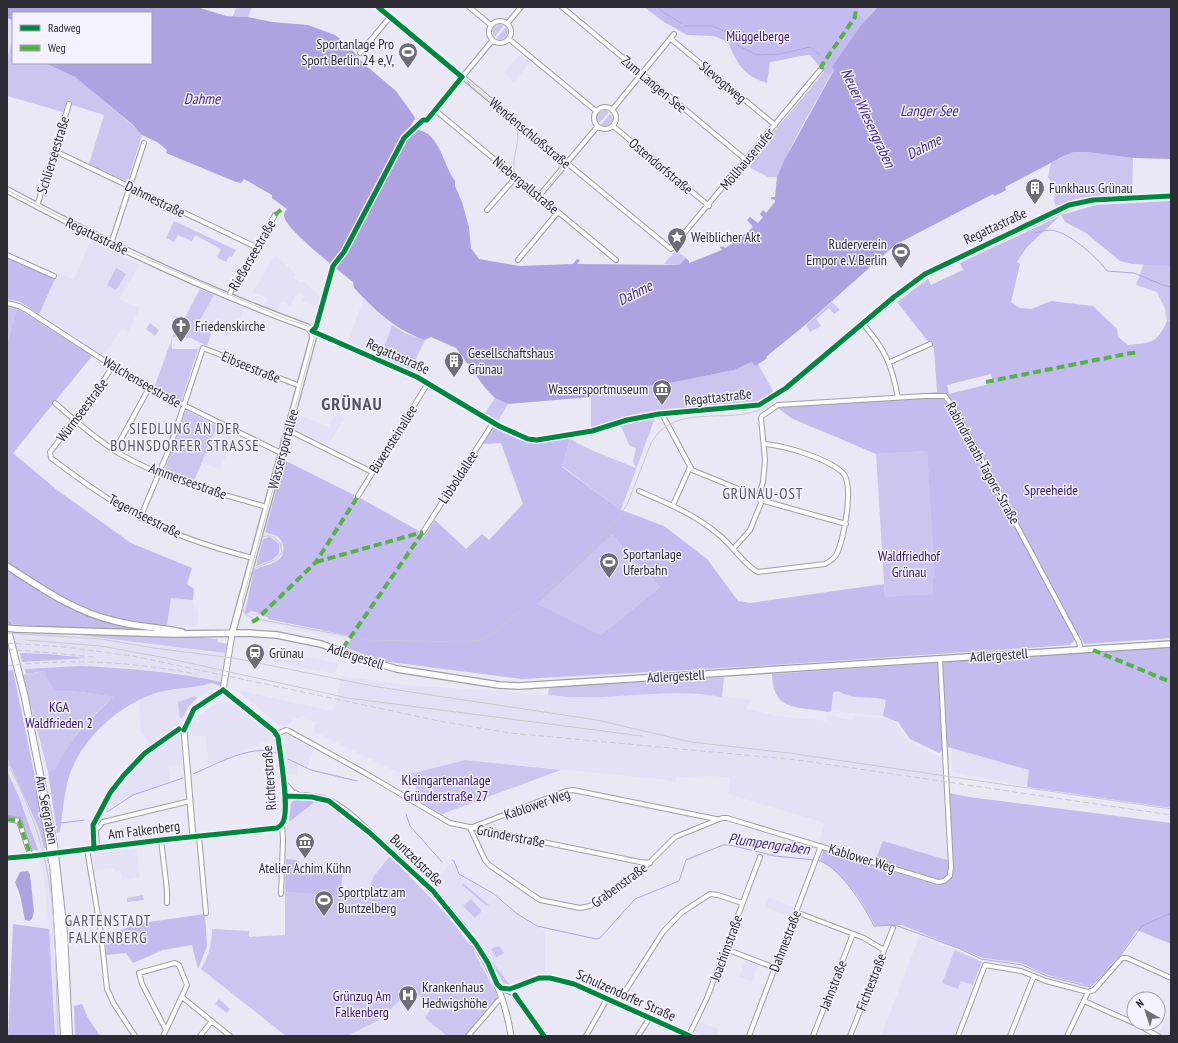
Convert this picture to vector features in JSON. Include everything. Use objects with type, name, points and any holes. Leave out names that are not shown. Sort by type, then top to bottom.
[{"type":"main road","name":"Regattastraße","points":[[7,190],[111,244],[229,296],[307,327],[312,331]]},
{"type":"main road","name":"Wassersportallee","points":[[232,634],[313,338],[312,331]]},
{"type":"main road","name":"Adlergestell","points":[[7,566],[59,599],[94,615],[126,624],[187,633]]},
{"type":"main road","name":"Adlergestell","points":[[29,729],[7,627],[16,629],[173,634],[259,634],[295,638],[321,644],[365,660],[397,669],[514,686],[1171,644]]},
{"type":"main road","points":[[7,642],[29,729]]},
{"type":"main road","name":"Am Seegraben","points":[[29,729],[52,845],[64,932],[69,1036]]},
{"type":"main road","name":"Am Seegraben","points":[[54,863],[64,1036]]},
{"type":"street","name":"Wendenschloßstraße","points":[[378,7],[671,249]]},
{"type":"street","points":[[469,7],[491,25]]},
{"type":"street","points":[[507,24],[521,7]]},
{"type":"street","name":"Zum Langen See","points":[[562,7],[746,160]]},
{"type":"street","points":[[360,53],[390,17]]},
{"type":"street","points":[[499,21],[507,24],[511,32],[509,39],[501,44],[492,41],[488,31],[491,25],[499,21]]},
{"type":"street","points":[[612,110],[674,34]]},
{"type":"street","points":[[509,39],[596,111]]},
{"type":"street","name":"Slevogtweg","points":[[671,39],[775,125]]},
{"type":"street","points":[[427,120],[492,41]]},
{"type":"street","name":"Möllhausenufer","points":[[671,249],[821,69]]},
{"type":"street","name":"Schlierseestraße","points":[[37,206],[69,104]]},
{"type":"street","points":[[596,111],[605,107],[612,110],[616,116],[613,126],[607,129],[597,127]]},
{"type":"street","name":"Niebergallstraße","points":[[435,110],[616,260]]},
{"type":"street","points":[[596,111],[594,121],[597,127]]},
{"type":"street","name":"Ostendorfstraße","points":[[613,126],[708,206]]},
{"type":"street","points":[[539,196],[597,127]]},
{"type":"street","points":[[111,244],[144,143]]},
{"type":"street","name":"Dahmestraße","points":[[55,151],[256,247]]},
{"type":"street","points":[[487,210],[516,177]]},
{"type":"street","name":"Regattastraße","points":[[312,331],[428,383],[494,422],[528,439],[549,438],[592,431],[627,420],[662,414],[751,407],[766,402],[786,388],[925,274],[1057,210],[1093,200],[1171,196]]},
{"type":"street","points":[[518,260],[558,212]]},
{"type":"street","name":"Rießerseestraße","points":[[229,296],[275,215]]},
{"type":"street","points":[[7,255],[54,276]]},
{"type":"street","name":"Wassersportallee","points":[[312,331],[316,327],[333,266]]},
{"type":"street","name":"Walchenseestraße","points":[[7,303],[19,306],[28,311],[112,367],[149,388],[281,453]]},
{"type":"street","points":[[863,324],[890,362],[898,398]]},
{"type":"street","points":[[890,362],[930,344]]},
{"type":"street","name":"Eibseestraße","points":[[184,406],[203,348],[300,386]]},
{"type":"street","name":"Würmseestraße","points":[[50,452],[92,399],[112,367]]},
{"type":"street","name":"Büxensteinallee","points":[[358,496],[428,383]]},
{"type":"street","points":[[115,450],[149,388]]},
{"type":"street","name":"Rabindranath-Tagore-Straße","points":[[771,409],[778,405],[940,395],[945,396],[951,402],[1076,635],[1081,650]]},
{"type":"street","points":[[734,548],[746,535],[754,521],[761,503],[759,495],[764,474],[765,444],[761,418],[771,409],[766,402]]},
{"type":"street","name":"Ammerseestraße","points":[[55,403],[115,450],[160,472],[201,488],[267,507]]},
{"type":"street","points":[[140,518],[160,472],[184,406]]},
{"type":"street","points":[[662,414],[692,470],[764,501],[846,524]]},
{"type":"street","name":"Libboldallee","points":[[423,532],[494,422]]},
{"type":"street","points":[[288,430],[372,472]]},
{"type":"street","points":[[639,492],[673,505],[707,525],[734,548],[753,570],[758,572],[825,564],[831,561],[836,555],[846,524],[848,502],[847,478],[842,472],[822,461],[799,452],[765,444]]},
{"type":"street","name":"Tegernseestraße","points":[[50,452],[51,458],[79,479],[140,518],[200,543],[253,558]]},
{"type":"street","points":[[673,505],[690,467]]},
{"type":"street","points":[[193,837],[184,730],[194,709],[223,690],[232,634]]},
{"type":"street","name":"Kablower Weg","points":[[470,828],[566,791],[573,790],[717,820],[727,818],[938,882],[944,881],[950,876],[951,867],[940,659]]},
{"type":"street","name":"Richterstraße","points":[[223,690],[277,734],[284,796],[284,817],[282,824]]},
{"type":"street","name":"Gründerstraße","points":[[277,734],[286,730],[289,731],[371,776],[450,824],[650,863]]},
{"type":"street","name":"Buntzelstraße","points":[[283,781],[288,789],[301,796]]},
{"type":"street","name":"Buntzelstraße","points":[[284,796],[301,796],[323,800],[334,804],[362,825],[420,877],[476,944],[499,986],[511,1036]]},
{"type":"street","name":"Am Falkenberg","points":[[97,848],[96,830],[103,822],[190,801]]},
{"type":"street","points":[[7,820],[19,821],[31,856]]},
{"type":"street","name":"Grabenstraße","points":[[470,828],[485,860],[496,870],[538,899],[580,908],[587,908],[650,863],[675,837],[717,820]]},
{"type":"street","points":[[281,894],[282,824]]},
{"type":"street","name":"Am Falkenberg","points":[[7,858],[199,836],[274,830],[282,824]]},
{"type":"street","points":[[199,836],[206,912]]},
{"type":"street","points":[[161,840],[167,890],[167,904]]},
{"type":"street","name":"Dahmestraße","points":[[749,1036],[821,846]]},
{"type":"street","points":[[87,849],[101,934],[107,989],[114,1004],[135,1036]]},
{"type":"street","name":"Joachimstraße","points":[[688,1036],[707,998],[760,857]]},
{"type":"street","points":[[617,1004],[663,932],[681,914],[710,894],[718,895],[742,903]]},
{"type":"street","points":[[796,912],[852,934],[884,950]]},
{"type":"street","name":"Fichtestraße","points":[[850,1036],[893,928]]},
{"type":"street","name":"Jahnstraße","points":[[813,1036],[852,934]]},
{"type":"street","points":[[726,949],[774,968]]},
{"type":"street","points":[[958,1036],[985,965],[1022,970],[1046,981],[1088,992],[1094,990],[1122,958],[1127,958],[1171,978]]},
{"type":"street","points":[[163,1036],[166,1030],[182,997],[187,985],[180,965],[175,963],[139,973],[142,984],[166,1030]]},
{"type":"street","points":[[1010,1036],[1034,976]]},
{"type":"street","name":"Schulzendorfer Straße","points":[[507,990],[539,978],[547,977],[574,984],[688,1036]]},
{"type":"street","points":[[499,986],[513,993],[544,1036]]},
{"type":"street","points":[[1067,1036],[1088,992]]},
{"type":"street","points":[[182,997],[230,1036]]},
{"type":"street","points":[[468,1036],[502,998]]},
{"type":"street","points":[[586,1036],[608,1000]]},
{"type":"street","points":[[1084,1001],[1126,1019]]},
{"type":"street","points":[[638,1036],[649,1019]]},
{"type":"street","points":[[200,1036],[212,1022]]},
{"type":"street","points":[[1149,1031],[1158,1036]]},
{"type":"shaded area","points":[[7,18],[12,20],[12,42],[7,59]]},
{"type":"shaded area","points":[[520,54],[530,62],[514,82],[504,73]]},
{"type":"shaded area","points":[[91,240],[140,264],[119,299],[140,308],[128,332],[122,329],[103,356],[39,314],[57,273],[74,279]]},
{"type":"shaded area","points":[[275,255],[296,274],[294,278],[302,283],[303,281],[320,296],[317,306],[302,302],[305,295],[298,292],[290,306],[282,302],[276,312],[264,307],[268,298],[253,292]]},
{"type":"shaded area","points":[[214,295],[245,308],[230,337],[197,325]]},
{"type":"shaded area","points":[[364,298],[392,325],[380,359],[347,344]]},
{"type":"shaded area","points":[[337,413],[345,418],[328,445],[293,428],[297,414],[328,427]]},
{"type":"shaded area","points":[[217,426],[236,436],[219,469],[201,462]]},
{"type":"shaded area","points":[[268,533],[276,536],[282,542],[283,553],[277,561],[254,570],[256,566],[278,556],[266,537],[263,539],[264,535]]},
{"type":"shaded area","points":[[171,598],[193,600],[193,606],[198,610],[198,623],[195,626],[167,625]]},
{"type":"shaded area","points":[[244,610],[245,612],[251,611],[259,613],[257,617],[248,615],[257,618],[253,620],[242,614]]},
{"type":"shaded area","points":[[259,618],[284,623],[284,626],[258,621]]},
{"type":"shaded area","points":[[286,623],[350,636],[348,639],[285,628]]},
{"type":"shaded area","points":[[7,631],[104,638],[225,654],[222,682],[183,674],[131,668],[80,666],[7,671],[7,664],[84,658],[7,651]]},
{"type":"shaded area","points":[[255,648],[338,663],[335,674],[254,658]]},
{"type":"shaded area","points":[[341,676],[416,686],[502,691],[562,697],[584,698],[657,693],[712,695],[751,700],[746,709],[777,716],[827,721],[828,715],[851,720],[855,716],[890,719],[895,722],[909,742],[942,758],[947,860],[884,841],[877,860],[818,843],[825,823],[728,794],[730,778],[714,776],[676,777],[675,782],[660,779],[465,760],[410,774],[397,772],[313,731],[317,722],[304,719],[304,716],[296,718],[285,726],[279,725],[237,690],[327,710],[335,708]]},
{"type":"shaded area","points":[[197,685],[216,688],[197,698],[183,715],[180,735],[182,764],[168,766],[170,781],[140,793],[129,795],[106,811],[103,808],[113,791],[128,772],[126,770],[152,746],[141,733],[139,701],[153,694],[171,689]]},
{"type":"shaded area","points":[[839,691],[843,694],[886,700],[883,716],[831,711],[833,693]]},
{"type":"shaded area","points":[[222,700],[228,701],[274,738],[209,766],[206,736],[188,736],[188,732],[195,718]]},
{"type":"shaded area","points":[[286,733],[314,749],[307,768],[298,762],[297,775],[287,774],[284,734]]},
{"type":"shaded area","points":[[952,748],[1029,770],[1027,787],[952,772]]},
{"type":"shaded area","points":[[7,758],[39,829],[44,848],[54,917],[60,1036],[55,1036],[49,929],[44,877],[31,828],[7,771]]},
{"type":"shaded area","points":[[316,801],[327,804],[338,811],[390,856],[373,877],[367,897],[341,896],[342,873],[296,871],[297,860],[284,859],[286,830],[289,822]]},
{"type":"shaded area","points":[[136,848],[140,877],[122,880],[121,871],[115,872],[114,868],[95,870],[92,854]]},
{"type":"shaded area","points":[[452,861],[458,874],[495,897],[528,922],[545,930],[545,971],[511,984],[433,885]]},
{"type":"shaded area","points":[[769,898],[794,907],[790,916],[765,907]]},
{"type":"shaded area","points":[[919,937],[955,950],[943,982],[961,980],[973,985],[971,989],[973,991],[955,1036],[881,1036]]},
{"type":"shaded area","points":[[745,961],[758,965],[752,981],[739,977]]},
{"type":"shaded area","name":"Krankenhaus Hedwigshöhe","points":[[412,989],[432,1006],[425,1018],[447,1036],[347,1036],[379,1020]]},
{"type":"shaded area","points":[[1171,1012],[1171,1032],[1169,1036],[1161,1036],[1158,1034],[1160,1031],[1166,1031],[1166,1020]]},
{"type":"shaded area","points":[[700,1022],[719,1029],[717,1036],[704,1036],[694,1032]]},
{"type":"green space","points":[[252,7],[248,17],[233,16],[236,8]]},
{"type":"green space","name":"Müggelberge","points":[[644,7],[860,7],[858,14],[866,20],[832,66],[834,69],[830,76],[824,72],[810,55],[770,62],[767,83],[752,77],[742,68],[728,42],[714,36],[687,35],[664,22]]},
{"type":"green space","points":[[860,7],[878,7],[866,20],[858,14]]},
{"type":"green space","points":[[500,24],[504,25],[494,38],[492,29]]},
{"type":"green space","points":[[506,27],[508,31],[506,37],[500,40],[496,39]]},
{"type":"green space","points":[[12,42],[12,64],[47,64],[75,77],[138,130],[142,135],[128,180],[125,181],[89,164],[104,115],[66,103],[63,112],[7,96],[7,59]]},
{"type":"green space","points":[[824,72],[830,76],[796,137],[777,177],[768,177],[747,166],[746,165]]},
{"type":"green space","points":[[605,110],[609,112],[598,124],[596,115]]},
{"type":"green space","points":[[611,113],[613,120],[610,125],[605,127],[600,126]]},
{"type":"green space","points":[[1074,152],[1086,152],[1133,158],[1132,194],[1091,197],[1056,206],[1054,201],[1055,189],[1048,177],[1051,163]]},
{"type":"green space","points":[[1171,201],[1171,266],[1133,264],[1120,261],[1086,233],[1065,222],[1061,215],[1097,205]]},
{"type":"green space","name":"Spreeheide","points":[[1060,216],[1027,247],[1017,262],[1020,264],[1011,302],[1020,308],[1031,309],[1051,301],[1093,306],[1117,329],[1118,337],[1128,345],[1142,344],[1152,341],[1160,334],[1167,321],[1171,320],[1171,638],[1084,644],[1080,636],[1075,637],[1074,641],[1070,645],[759,666],[522,679],[382,661],[344,647],[354,636],[353,632],[350,636],[268,619],[268,617],[262,616],[264,614],[262,612],[258,615],[259,613],[251,611],[247,614],[245,612],[254,570],[279,560],[284,550],[282,542],[277,536],[265,532],[284,460],[354,495],[353,498],[358,501],[360,498],[419,531],[418,534],[424,537],[435,520],[466,549],[482,534],[489,540],[523,504],[501,443],[483,444],[494,427],[515,438],[530,442],[570,438],[562,467],[621,510],[664,526],[707,559],[738,601],[750,603],[884,584],[885,597],[933,594],[933,578],[935,577],[927,451],[876,454],[791,418],[778,408],[937,392],[934,349],[897,302],[928,279],[931,285],[963,270],[960,263]],"holes":[[[991,374],[993,383],[949,394],[947,385]],[[612,535],[660,587],[601,635],[537,604]]]},
{"type":"green space","points":[[174,221],[236,250],[232,257],[229,256],[226,262],[217,257],[221,249],[195,235],[192,241],[178,235],[174,242],[166,238]]},
{"type":"green space","points":[[676,250],[686,258],[679,265],[664,264]]},
{"type":"green space","points":[[7,258],[55,279],[39,314],[20,302],[7,299]]},
{"type":"green space","points":[[1144,263],[1171,266],[1171,320],[1167,321],[1165,309],[1157,292],[1136,285]]},
{"type":"green space","points":[[116,268],[126,274],[116,290],[107,285]]},
{"type":"green space","points":[[200,289],[214,295],[197,325],[212,331],[207,346],[191,338],[172,337],[179,319],[167,314],[184,319]]},
{"type":"green space","points":[[832,302],[840,310],[834,314],[829,308],[816,319],[821,326],[810,332],[806,325]]},
{"type":"green space","points":[[7,305],[17,308],[7,344]]},
{"type":"green space","points":[[17,308],[92,356],[13,453],[57,490],[131,543],[192,568],[187,584],[194,589],[193,600],[171,598],[167,625],[148,623],[146,630],[7,624],[7,344]]},
{"type":"green space","points":[[150,323],[159,330],[155,336],[146,329]]},
{"type":"green space","points":[[392,325],[404,333],[425,340],[410,371],[380,359]]},
{"type":"green space","points":[[172,338],[172,349],[198,349],[181,402],[154,388]]},
{"type":"green space","points":[[752,362],[755,366],[758,364],[774,393],[762,400],[749,404],[656,411],[591,428],[591,390],[660,385],[734,370]]},
{"type":"green space","points":[[495,398],[508,404],[498,421],[485,413]]},
{"type":"green space","points":[[186,410],[217,426],[193,483],[164,472]]},
{"type":"green space","points":[[655,418],[621,510],[562,466],[570,439],[591,450],[636,468],[633,462],[636,448],[629,445],[621,426]]},
{"type":"green space","name":"Waldfriedhof Grünau","points":[[927,451],[936,577],[933,594],[885,598],[876,454]]},
{"type":"green space","name":"Sportanlage Uferbahn","points":[[612,535],[660,587],[601,635],[536,604]]},
{"type":"green space","points":[[270,537],[279,544],[279,554],[272,560],[256,566],[263,539]]},
{"type":"green space","points":[[71,634],[189,636],[218,639],[218,642],[227,644],[225,653]]},
{"type":"green space","points":[[1171,647],[1171,808],[1027,787],[1029,770],[948,747],[939,753],[910,739],[898,722],[883,716],[886,700],[852,696],[837,691],[833,693],[831,711],[828,712],[797,707],[782,701],[777,695],[773,686],[772,674]]},
{"type":"green space","points":[[20,653],[49,654],[87,658],[22,662]]},
{"type":"green space","points":[[80,666],[151,671],[222,682],[219,686],[212,683],[153,694],[138,700],[110,719],[86,744],[70,773],[65,794],[60,832],[57,833],[48,772],[55,770],[80,730],[114,697],[81,692],[56,691],[46,677],[45,671],[26,674],[25,669]]},
{"type":"green space","points":[[13,670],[43,816],[46,848],[44,848],[39,829],[7,758],[7,671]]},
{"type":"green space","name":"KGA Waldfrieden 2","points":[[45,671],[56,691],[81,692],[115,697],[96,712],[80,730],[66,749],[55,771],[48,772],[23,675]]},
{"type":"green space","points":[[724,677],[722,697],[678,693],[592,697],[548,695],[549,687]]},
{"type":"green space","points":[[195,696],[197,698],[189,706],[182,718],[180,718],[178,702]]},
{"type":"green space","name":"Kleingartenanlage Gründerstraße 27","points":[[465,760],[561,770],[442,814],[423,804],[410,774]]},
{"type":"green space","points":[[7,771],[19,797],[38,850],[31,851],[20,818],[7,817]]},
{"type":"green space","points":[[949,793],[969,797],[1171,823],[1171,944],[1137,930],[1118,958],[1090,986],[1048,975],[1021,963],[983,958],[902,925],[875,925],[845,880],[820,860],[824,849],[874,864],[883,841],[947,860],[952,860]]},
{"type":"green space","points":[[303,798],[316,801],[289,822],[291,803],[295,800]]},
{"type":"green space","name":"Grünzug Am Falkenberg","points":[[390,856],[446,914],[470,945],[473,946],[477,958],[497,994],[498,997],[465,1036],[447,1036],[425,1018],[432,1006],[412,989],[379,1020],[347,1036],[286,1036],[201,969],[210,949],[212,929],[249,931],[249,937],[285,935],[285,892],[367,897],[373,877]]},
{"type":"green space","points":[[286,859],[297,860],[296,871],[342,873],[341,896],[285,892]]},
{"type":"green space","points":[[463,883],[489,905],[487,906],[462,885]]},
{"type":"green space","points":[[143,895],[144,900],[127,902],[127,898]]},
{"type":"green space","points":[[471,899],[482,911],[475,918],[463,906]]},
{"type":"green space","points":[[205,914],[207,946],[198,969],[192,945],[163,950],[133,963],[126,953],[106,955],[105,937],[115,935],[115,933],[135,924]]},
{"type":"green space","points":[[13,924],[49,929],[55,1036],[8,1036]]},
{"type":"green space","points":[[499,946],[504,953],[496,958],[491,949]]},
{"type":"green space","points":[[955,950],[982,962],[973,985],[961,981],[958,989],[942,983]]},
{"type":"green space","points":[[486,953],[510,985],[503,983]]},
{"type":"green space","points":[[219,999],[230,1009],[227,1013],[215,1004]]},
{"type":"green space","points":[[82,1004],[88,1018],[100,1036],[75,1036],[74,1006]]},
{"type":"water","name":"Langer See","points":[[7,7],[197,7],[226,16],[248,17],[272,22],[308,25],[335,35],[348,45],[363,63],[396,91],[414,116],[415,119],[411,125],[428,134],[437,144],[455,181],[455,186],[462,202],[469,227],[471,248],[479,259],[519,266],[573,264],[577,259],[580,260],[577,264],[679,265],[686,258],[689,263],[722,250],[720,247],[722,246],[725,248],[734,242],[730,239],[732,236],[737,240],[753,227],[747,220],[750,217],[758,223],[763,217],[760,214],[763,210],[766,213],[775,202],[775,200],[771,199],[771,197],[775,197],[777,177],[784,161],[834,70],[832,66],[863,23],[878,7],[1171,7],[1171,159],[1133,158],[1086,152],[1074,152],[1062,157],[1005,187],[1006,190],[995,196],[993,194],[895,245],[805,325],[767,356],[766,359],[755,366],[752,362],[734,370],[660,385],[596,389],[591,390],[591,397],[508,404],[495,398],[486,389],[456,348],[431,337],[425,340],[404,331],[370,304],[354,288],[353,282],[316,252],[296,233],[284,218],[285,211],[287,209],[272,198],[272,195],[244,179],[241,183],[236,182],[166,153],[167,150],[157,142],[142,135],[133,125],[75,77],[47,64],[152,64],[152,12],[12,12],[12,20],[7,18]]},
{"type":"water","points":[[28,871],[30,875],[34,911],[32,919],[29,921],[25,920],[20,895],[15,882],[20,872]]},
{"type":"waterway","points":[[658,7],[663,12],[681,23]]},
{"type":"waterway","points":[[685,26],[712,26],[731,34],[739,46],[757,55],[780,54],[810,47],[820,55]]},
{"type":"waterway","points":[[1035,233],[1048,230],[1057,231],[1082,246],[1107,271],[1134,273],[1171,287]]},
{"type":"waterway","name":"Plumpengraben","points":[[193,774],[234,756],[245,753],[256,751],[276,753]]},
{"type":"waterway","name":"Plumpengraben","points":[[288,759],[311,770],[357,781]]},
{"type":"waterway","name":"Plumpengraben","points":[[107,812],[133,795],[183,778]]},
{"type":"waterway","name":"Plumpengraben","points":[[406,814],[410,826],[442,862]]},
{"type":"waterway","name":"Plumpengraben","points":[[7,815],[22,818]]},
{"type":"waterway","name":"Plumpengraben","points":[[61,823],[84,820]]},
{"type":"waterway","name":"Plumpengraben","points":[[452,860],[454,861],[459,874],[494,894],[516,913],[537,926],[596,939],[600,938],[635,899],[679,881],[686,860],[723,845],[730,845],[775,856],[814,860]]},
{"type":"waterway","name":"Plumpengraben","points":[[817,860],[825,863],[842,878],[858,898],[874,926],[895,925],[958,948],[981,959],[1022,965],[1047,976],[1090,987],[1117,960],[1142,926],[1171,913]]},
{"type":"ferry route","points":[[344,252],[404,138]]},
{"type":"tram line","points":[[377,7],[512,120],[518,135],[514,160],[516,176],[522,183],[535,192],[540,192],[545,189],[560,171],[561,163],[557,155],[379,7]]},
{"type":"tram line","points":[[7,190],[119,247],[286,319],[304,325],[311,330],[314,339],[243,599],[242,605],[247,615],[252,618],[368,640],[466,642],[480,640],[493,633],[567,573],[616,521],[627,505],[651,443],[661,430],[674,422],[688,418],[751,413],[766,407],[919,281],[935,272],[1076,207],[1100,202],[1171,199]]},
{"type":"tram line","points":[[250,574],[257,567],[275,560],[282,552],[280,543],[272,536],[264,536],[258,542]]},
{"type":"tram line","points":[[7,633],[101,639],[154,648],[233,658],[378,687],[597,720],[691,742],[789,753],[1171,809]]},
{"type":"tram line","points":[[25,640],[101,646],[166,658],[348,698],[642,736]]},
{"type":"tram line","points":[[7,761],[34,822],[45,860],[54,925],[58,1036]]},
{"type":"railway","points":[[7,643],[65,647],[133,656],[444,722],[510,733],[798,760],[1171,815]]},
{"type":"railway","points":[[7,649],[95,657]]},
{"type":"railway","points":[[7,666],[54,662],[102,662],[196,674]]},
{"type":"marked path","points":[[821,69],[822,65],[855,17],[856,7]]},
{"type":"marked path","points":[[275,215],[284,207]]},
{"type":"marked path","points":[[986,382],[1131,353],[1139,353]]},
{"type":"marked path","points":[[252,622],[256,620],[316,562],[358,496]]},
{"type":"marked path","points":[[316,562],[423,532]]},
{"type":"marked path","points":[[343,648],[423,532]]},
{"type":"marked path","points":[[1093,650],[1171,682]]},
{"type":"marked path","points":[[7,819],[19,821],[31,857]]},
{"type":"cycle path","points":[[378,7],[462,77],[427,120],[423,120],[404,138],[344,252],[333,266],[316,327],[312,331],[417,377],[499,426],[528,439],[537,440],[592,431],[627,420],[659,414],[759,405],[786,388],[894,297],[925,274],[1069,205],[1093,200],[1171,196]]},
{"type":"cycle path","points":[[184,730],[194,709],[223,690]]},
{"type":"cycle path","points":[[7,858],[279,827],[283,822],[285,815],[285,793],[278,737],[274,731],[223,690]]},
{"type":"cycle path","points":[[94,849],[93,825],[110,793],[124,775],[145,753],[179,729]]},
{"type":"cycle path","points":[[285,796],[312,797],[329,801],[370,833],[433,891],[476,944],[488,963],[497,984],[501,988],[510,989],[539,978],[550,978],[574,984],[690,1036]]},
{"type":"cycle path","points":[[515,995],[544,1036]]},
{"type":"place","name":"Sportanlage Pro Sport Berlin 24 e,V,","points":[[408,69]]},
{"type":"place","name":"Funkhaus Grünau","points":[[1035,205]]},
{"type":"place","name":"Weiblicher Akt","points":[[677,254]]},
{"type":"place","name":"Ruderverein Empor e.V. Berlin","points":[[901,269]]},
{"type":"place","name":"Friedenskirche","points":[[181,343]]},
{"type":"place","name":"Gesellschaftshaus Grünau","points":[[454,378]]},
{"type":"place","name":"Wassersportmuseum","points":[[662,406]]},
{"type":"place","name":"Sportanlage Uferbahn","points":[[609,579]]},
{"type":"place","name":"Grünau","points":[[255,670]]},
{"type":"place","name":"Atelier Achim Kühn","points":[[305,859]]},
{"type":"place","name":"Sportplatz am Buntzelberg","points":[[324,917]]},
{"type":"place","name":"Krankenhaus Hedwigshöhe","points":[[408,1012]]},
{"type":"district","name":"GRÜNAU","points":[[352,404]]},
{"type":"district","name":"SIEDLUNG AN DER BOHNSDORFER STRASSE","points":[[185,438]]},
{"type":"district","name":"GRÜNAU-OST","points":[[763,494]]},
{"type":"district","name":"GARTENSTADT FALKENBERG","points":[[108,930]]},
{"type":"water label","name":"Dahme","points":[[202,99]]},
{"type":"water label","name":"Neuer Wiesengraben","points":[[868,118]]},
{"type":"water label","name":"Dahme","points":[[924,147]]},
{"type":"water label","name":"Dahme","points":[[635,293]]}]
